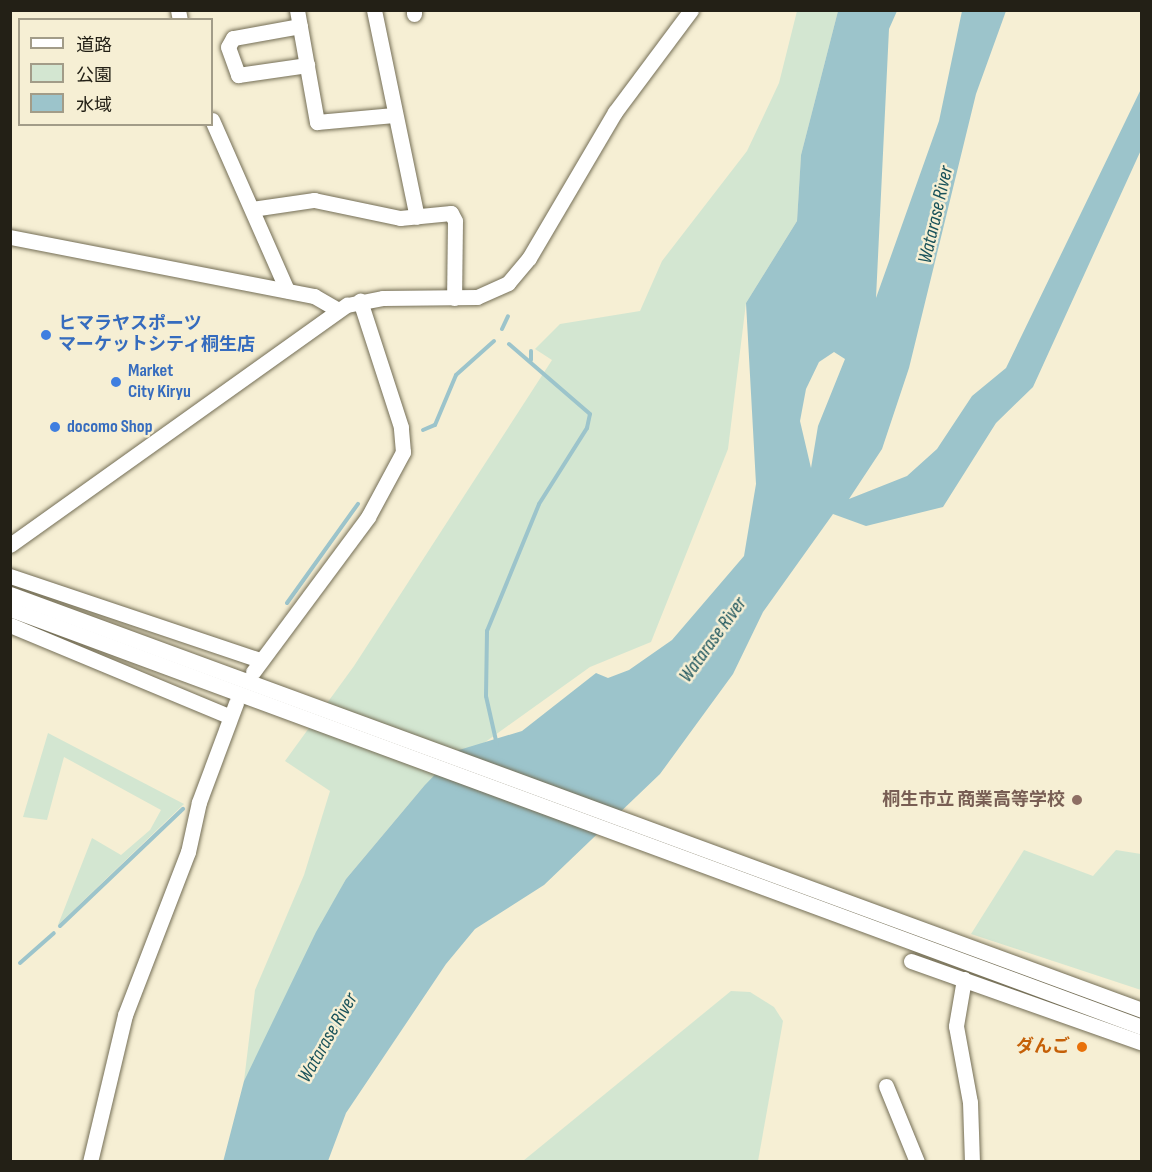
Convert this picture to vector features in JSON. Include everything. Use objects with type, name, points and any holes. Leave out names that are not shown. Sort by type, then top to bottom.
[{"type":"street","points":[[297,10],[306,64],[321,124],[394,115]]},
{"type":"street","points":[[374,10],[417,217]]},
{"type":"street","points":[[10,544],[338,310],[360,301],[454,298],[487,294],[519,273],[605,127],[691,10]]},
{"type":"street","points":[[300,26],[234,38],[228,47],[238,75],[306,64]]},
{"type":"street","points":[[213,122],[287,290]]},
{"type":"street","points":[[252,209],[314,200],[417,217],[447,212],[454,218],[454,298]]},
{"type":"street","points":[[10,237],[287,290],[322,298],[338,310]]},
{"type":"street","points":[[10,576],[256,666],[368,517],[404,452],[401,427],[360,301]]},
{"type":"street","points":[[10,594],[268,696],[993,964],[1142,1027]]},
{"type":"street","points":[[10,609],[268,696]]},
{"type":"street","points":[[10,625],[232,710],[188,852],[125,1015],[90,1161]]},
{"type":"street","points":[[911,961],[1142,1043]]},
{"type":"street","points":[[993,964],[1142,1011]]},
{"type":"street","points":[[964,980],[956,1026],[970,1102],[972,1161]]},
{"type":"street","points":[[886,1086],[917,1161]]},
{"type":"green space","points":[[797,11],[838,11],[801,155],[797,221],[746,303],[728,449],[651,642],[590,667],[424,786],[346,879],[244,1081],[255,990],[304,875],[330,791],[285,761],[354,666],[552,360],[535,349],[560,324],[640,311],[662,261],[747,151],[779,83]]},
{"type":"green space","points":[[48,733],[184,804],[58,925],[92,838],[121,855],[150,830],[161,810],[64,757],[47,820],[23,817]]},
{"type":"green space","points":[[1024,850],[1093,876],[1116,850],[1141,854],[1141,990],[971,934]]},
{"type":"green space","points":[[731,991],[750,992],[774,1007],[783,1021],[758,1161],[523,1161]]},
{"type":"water","name":"Watarase River","points":[[838,11],[897,11],[889,29],[876,298],[939,121],[962,11],[1006,11],[976,94],[909,368],[882,449],[849,499],[907,476],[937,449],[972,396],[1006,368],[1141,89],[1141,150],[1033,387],[996,423],[943,507],[866,526],[833,514],[763,612],[733,674],[660,774],[544,885],[475,929],[446,964],[346,1113],[328,1161],[223,1162],[244,1081],[316,932],[346,879],[424,786],[459,750],[522,731],[596,673],[608,678],[629,670],[672,640],[744,556],[756,484],[746,303],[797,221],[801,155]],"holes":[[[834,352],[845,359],[818,426],[811,468],[800,421],[806,389],[819,362]]]},
{"type":"waterway","points":[[502,329],[508,316]]},
{"type":"waterway","points":[[423,430],[435,425],[456,375],[494,341]]},
{"type":"waterway","points":[[497,745],[486,696],[487,631],[539,504],[587,428],[590,414],[509,344]]},
{"type":"waterway","points":[[531,351],[531,360]]},
{"type":"waterway","points":[[287,603],[358,504]]},
{"type":"waterway","points":[[60,926],[183,809]]},
{"type":"waterway","points":[[20,963],[54,933]]},
{"type":"place","name":"ヒマラヤスポーツ マーケットシティ桐生店","points":[[46,335]]},
{"type":"place","name":"Market City Kiryu","points":[[116,382]]},
{"type":"place","name":"docomo Shop","points":[[55,427]]},
{"type":"place","name":"桐生市立 商業高等学校","points":[[1077,800]]},
{"type":"place","name":"ダんご","points":[[1082,1047]]}]
